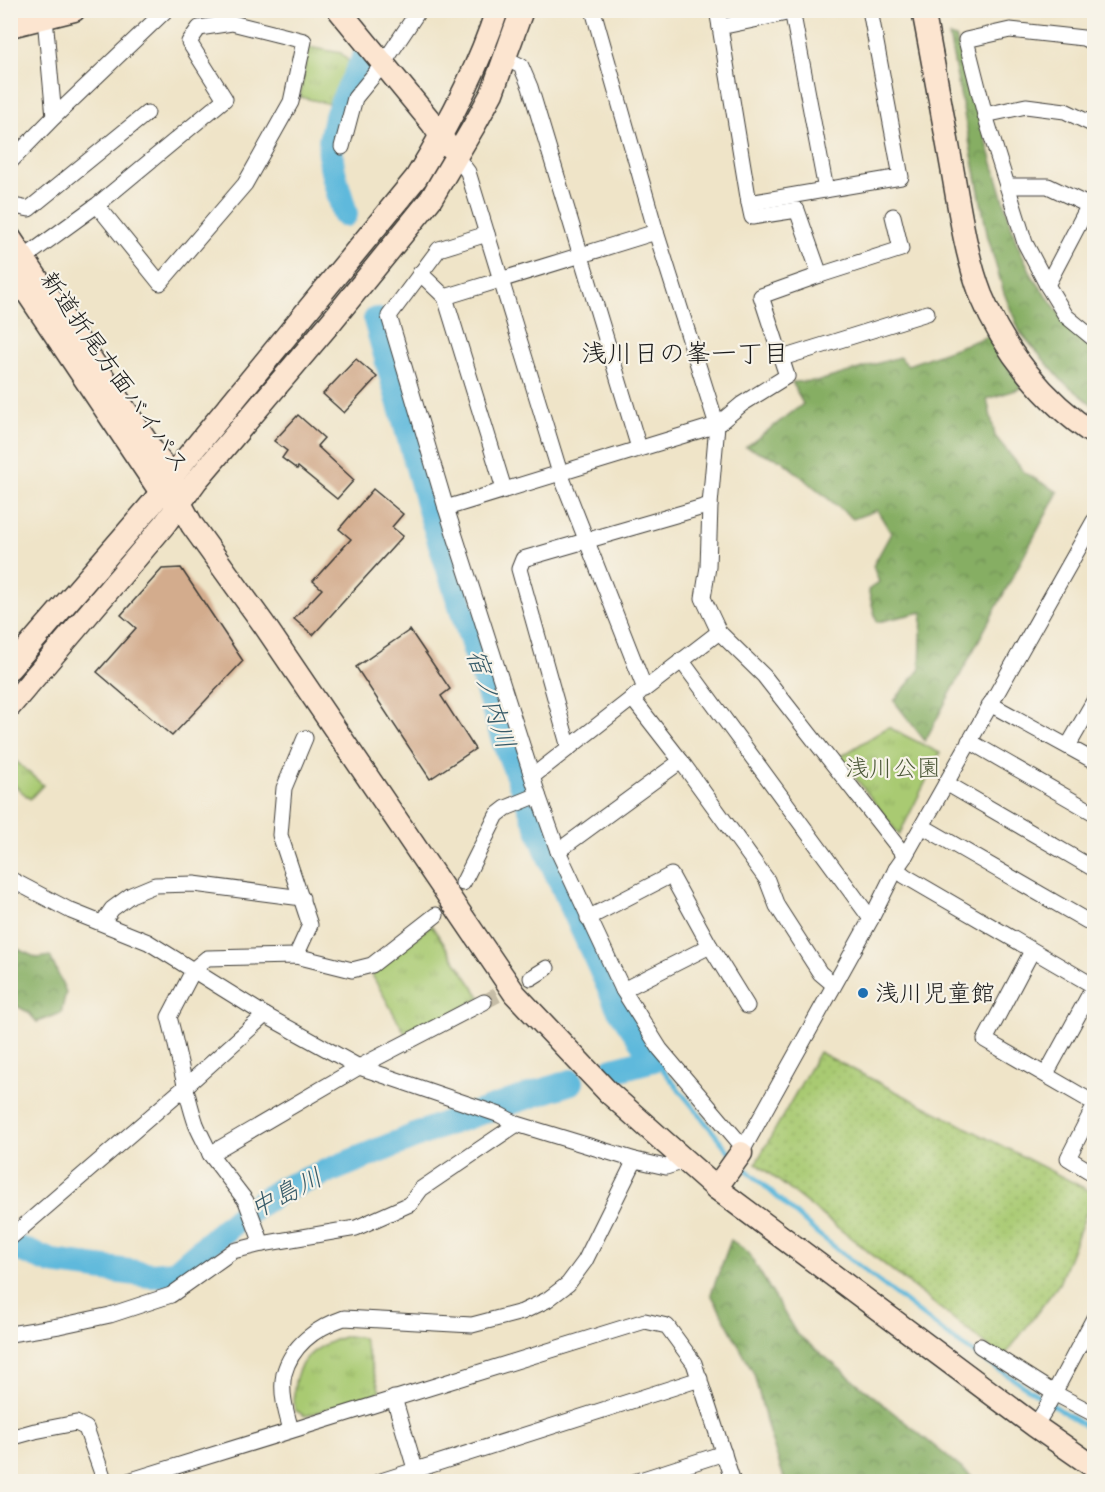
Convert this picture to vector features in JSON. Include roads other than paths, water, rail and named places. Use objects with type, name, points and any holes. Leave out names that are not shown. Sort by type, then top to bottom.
[{"type":"street","points":[[10,26],[74,10]]},
{"type":"street","points":[[10,162],[166,10]]},
{"type":"street","points":[[339,10],[432,123],[468,172],[560,473],[586,540],[639,693],[681,761],[767,880],[777,906],[820,973],[833,984]]},
{"type":"street","points":[[342,147],[355,98],[383,64],[419,10]]},
{"type":"street","points":[[10,668],[152,504],[416,178],[441,137],[481,52],[497,10]]},
{"type":"street","points":[[10,706],[164,525],[431,199],[492,93],[522,10]]},
{"type":"street","points":[[593,10],[656,232],[717,425],[710,505],[708,567],[703,598],[719,632],[764,676],[905,856]]},
{"type":"street","points":[[717,10],[752,217],[797,210],[820,275]]},
{"type":"street","points":[[749,203],[901,177],[870,10]]},
{"type":"street","points":[[923,10],[965,239],[981,294],[1002,339],[1036,385],[1080,424],[1095,434]]},
{"type":"street","points":[[720,27],[795,11],[826,190]]},
{"type":"street","points":[[45,18],[54,117]]},
{"type":"street","points":[[17,263],[97,205],[225,99],[189,42],[199,28],[232,23],[304,41],[291,102],[245,184],[160,283],[97,205]]},
{"type":"street","points":[[1095,43],[1083,38],[1010,30],[966,40],[985,115],[1025,243],[1066,315],[1095,339]]},
{"type":"street","points":[[505,58],[521,66],[530,87],[639,448]]},
{"type":"street","points":[[985,115],[1026,106],[1065,111],[1095,125]]},
{"type":"street","points":[[10,202],[14,206],[29,208],[147,113]]},
{"type":"street","points":[[1008,186],[1048,186],[1092,207],[1047,285]]},
{"type":"street","points":[[446,508],[717,425],[742,404],[787,376],[761,296],[820,275],[904,255],[893,216]]},
{"type":"street","points":[[445,297],[656,232]]},
{"type":"street","points":[[487,234],[439,249],[389,316],[446,508],[533,776],[534,796],[623,990],[660,1050],[739,1155]]},
{"type":"street","name":"新道折尾方面バイパス","points":[[10,238],[17,263],[180,503],[192,525],[265,626],[515,994],[608,1092],[716,1188],[1046,1406],[1095,1467]]},
{"type":"street","points":[[420,273],[445,297],[504,489]]},
{"type":"street","points":[[782,358],[927,313]]},
{"type":"street","points":[[569,748],[519,569],[523,559],[710,505]]},
{"type":"street","points":[[716,1188],[739,1155],[871,919],[896,869],[1095,521]]},
{"type":"street","points":[[533,776],[719,632]]},
{"type":"street","points":[[681,660],[871,919]]},
{"type":"street","points":[[1068,746],[1095,701]]},
{"type":"street","points":[[990,704],[1095,761]]},
{"type":"street","points":[[296,956],[310,925],[279,835],[284,788],[305,738]]},
{"type":"street","points":[[969,741],[1095,813]]},
{"type":"street","points":[[558,851],[681,761]]},
{"type":"street","points":[[946,783],[1095,869]]},
{"type":"street","points":[[463,883],[497,815],[506,808],[534,796]]},
{"type":"street","points":[[922,825],[1095,925]]},
{"type":"street","points":[[896,869],[1094,986],[1046,1074]]},
{"type":"street","points":[[588,918],[671,875],[710,946],[747,1006]]},
{"type":"street","points":[[10,879],[71,911],[148,942],[265,1015],[359,1066],[500,1115],[517,1124],[635,1160],[666,1167],[685,1161]]},
{"type":"street","points":[[103,922],[112,909],[131,895],[155,885],[194,884],[302,898]]},
{"type":"street","points":[[262,1244],[246,1202],[210,1154],[196,1124],[185,1087],[169,1017],[194,969],[207,958],[296,956],[352,970],[372,965],[436,915]]},
{"type":"street","points":[[623,990],[710,946]]},
{"type":"street","points":[[1032,951],[985,1040],[1095,1105],[1068,1158],[1095,1174]]},
{"type":"street","points":[[531,978],[547,968]]},
{"type":"street","points":[[210,1154],[359,1066],[484,1002]]},
{"type":"street","points":[[13,1236],[265,1015]]},
{"type":"street","points":[[10,1334],[110,1315],[171,1295],[233,1251],[356,1228],[410,1204],[421,1189],[517,1124]]},
{"type":"street","points":[[291,1430],[284,1399],[284,1374],[294,1352],[309,1336],[326,1324],[344,1318],[472,1325],[522,1311],[547,1300],[568,1284],[585,1261],[635,1160]]},
{"type":"street","points":[[1046,1406],[1095,1317]]},
{"type":"street","points":[[125,1482],[645,1321],[667,1326],[694,1363],[733,1482]]},
{"type":"street","points":[[980,1346],[1046,1406],[1095,1414]]},
{"type":"street","points":[[378,1482],[417,1476],[700,1379]]},
{"type":"street","points":[[394,1398],[417,1476]]},
{"type":"street","points":[[10,1438],[76,1423],[86,1428],[105,1482]]},
{"type":"street","points":[[634,1482],[724,1453]]},
{"type":"waterway","name":"宿ノ内川","points":[[345,214],[333,174],[332,133],[340,108],[364,59]]},
{"type":"waterway","name":"宿ノ内川","points":[[376,320],[431,513],[504,740],[552,862],[619,1008],[654,1059],[613,1070]]},
{"type":"waterway","points":[[654,1059],[731,1154]]},
{"type":"waterway","name":"中島川","points":[[10,1245],[52,1262],[152,1275],[175,1273],[243,1214],[281,1190],[445,1124],[571,1082]]},
{"type":"waterway","points":[[741,1165],[818,1234],[954,1340],[1094,1432]]},
{"type":"tunnel","points":[[484,1002],[531,978]]},
{"type":"place","name":"浅川児童館","points":[[863,993]]},
{"type":"district","name":"浅川日の峯一丁目","points":[[685,353]]},
{"type":"park label","name":"浅川公園","points":[[893,768]]}]
